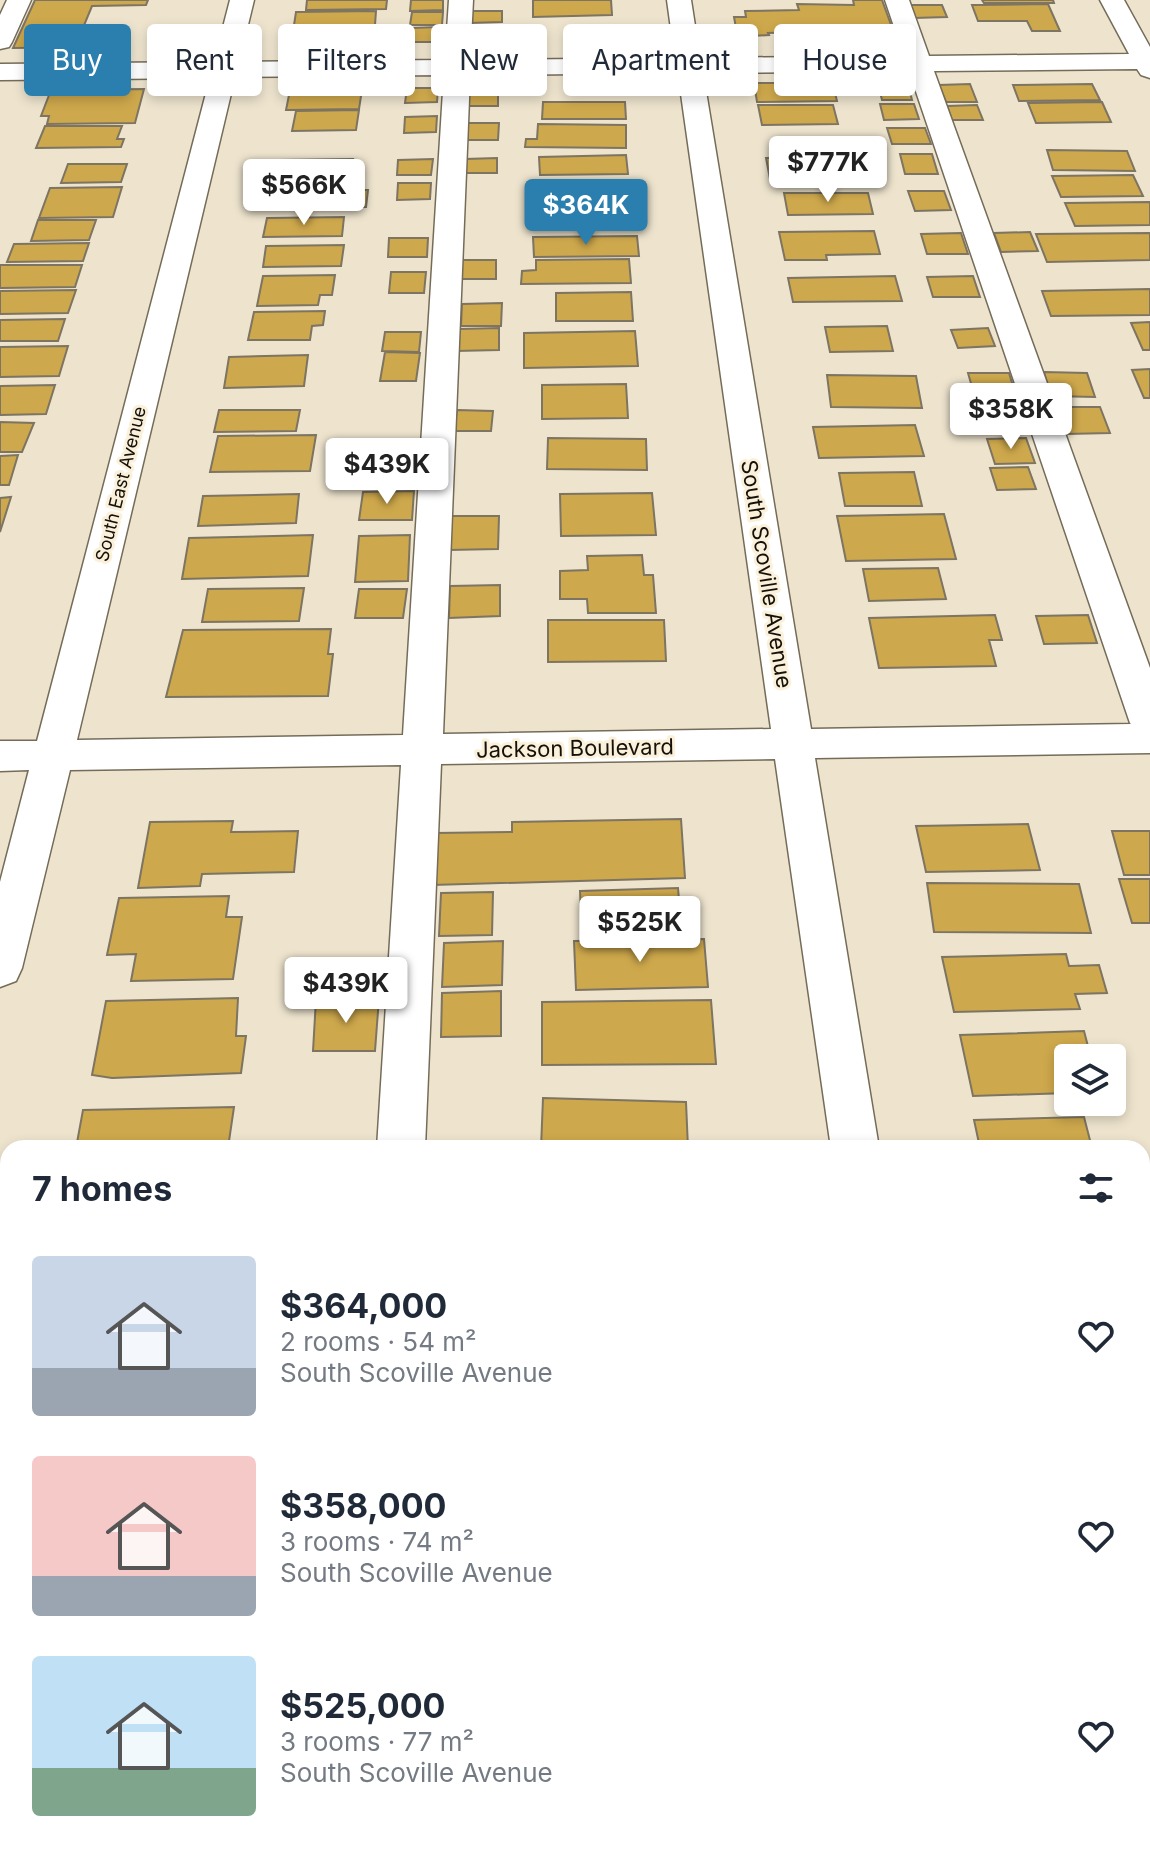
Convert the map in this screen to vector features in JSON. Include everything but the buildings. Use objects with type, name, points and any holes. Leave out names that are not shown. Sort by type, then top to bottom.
[{"type":"street","points":[[0,42],[19,0]]},
{"type":"street","name":"South East Avenue","points":[[236,24],[242,0]]},
{"type":"street","points":[[460,24],[461,0]]},
{"type":"street","name":"South Scoville Avenue","points":[[679,0],[683,24]]},
{"type":"street","points":[[897,0],[1150,723]]},
{"type":"street","points":[[758,64],[1148,64],[1112,0]]},
{"type":"street","points":[[262,70],[431,68]]},
{"type":"street","points":[[0,72],[147,71]]},
{"type":"street","name":"South East Avenue","points":[[0,968],[218,96]]},
{"type":"street","points":[[401,1140],[457,96]]},
{"type":"street","name":"South Scoville Avenue","points":[[694,96],[854,1140]]},
{"type":"street","name":"Jackson Boulevard","points":[[0,756],[1150,738]]}]
